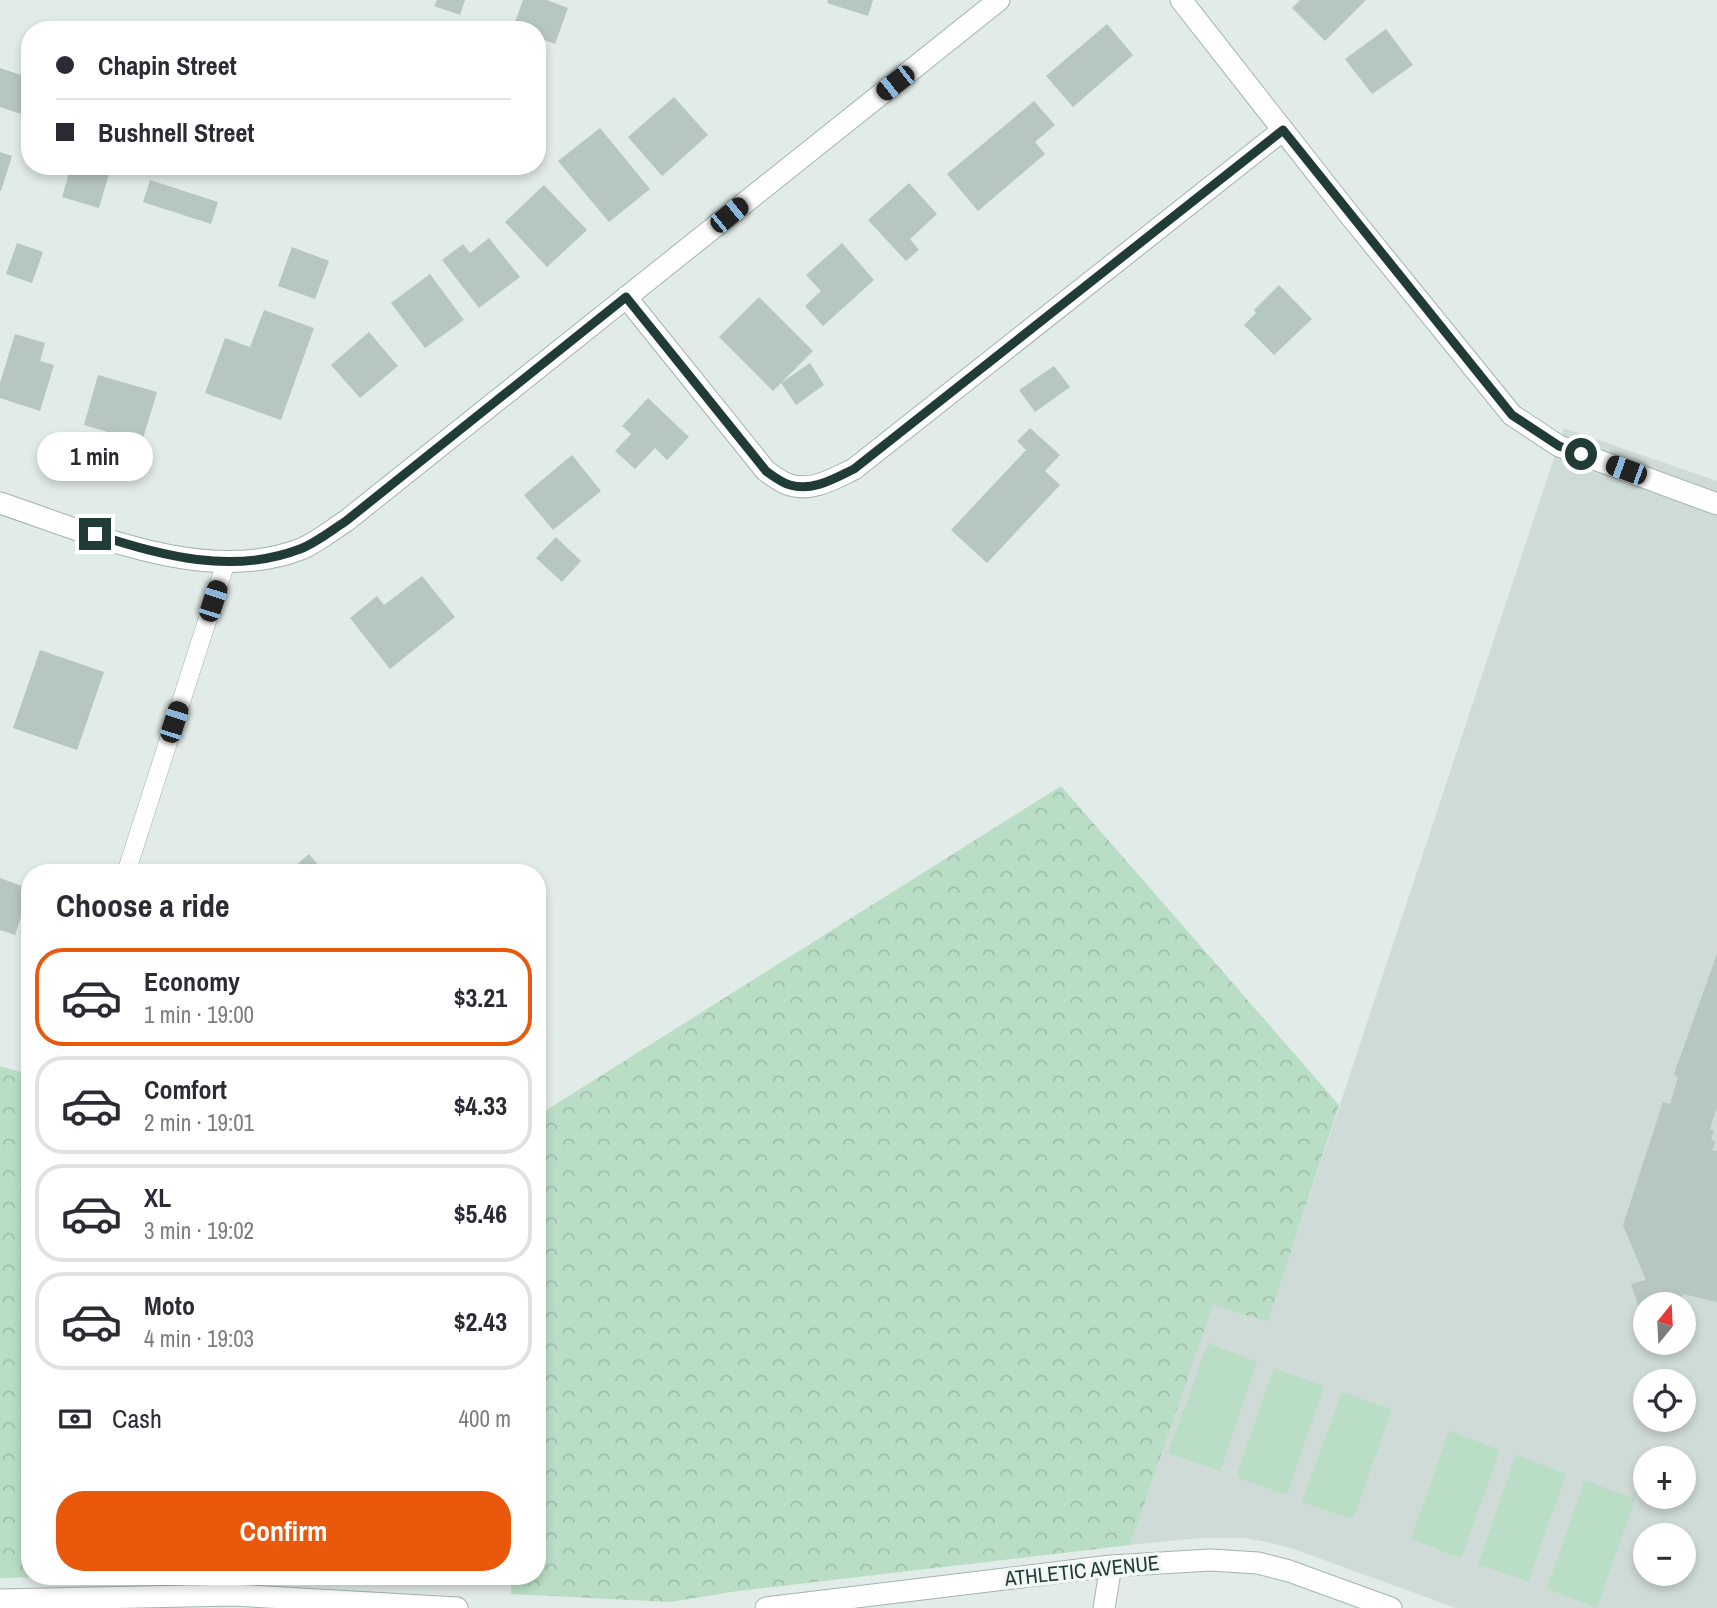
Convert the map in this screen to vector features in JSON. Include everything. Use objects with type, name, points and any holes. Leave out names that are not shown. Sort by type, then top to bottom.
[{"type":"street","points":[[0,503],[155,552],[226,562],[258,561],[302,549],[346,521],[999,0]]},
{"type":"street","points":[[1181,0],[1512,415],[1559,446],[1717,503]]},
{"type":"street","points":[[626,297],[766,471],[790,485],[805,487],[822,484],[854,469],[1283,130]]},
{"type":"street","name":"ATHLETIC AVENUE","points":[[766,1608],[1111,1566],[1210,1560],[1258,1563],[1289,1571],[1391,1608]]},
{"type":"street","points":[[1104,1608],[1111,1566]]},
{"type":"street","points":[[0,1600],[234,1595],[457,1608]]},
{"type":"lane","points":[[129,864],[226,562]]},
{"type":"shaded area","points":[[1564,428],[1717,481],[1717,1608],[1456,1608],[1291,1548],[1267,1542],[1243,1538],[1199,1538],[1130,1545],[1213,1304],[1268,1322]]},
{"type":"green space","points":[[1061,786],[1339,1105],[1268,1322],[1213,1305],[1130,1545],[738,1591],[670,1602],[511,1594],[511,1585],[546,1585],[546,1110]]},
{"type":"green space","points":[[0,1066],[21,1072],[21,1578],[0,1578]]},
{"type":"green space","points":[[1208,1343],[1257,1362],[1220,1471],[1168,1453]]},
{"type":"green space","points":[[1274,1368],[1324,1386],[1287,1495],[1236,1477]]},
{"type":"green space","points":[[1342,1392],[1392,1410],[1353,1519],[1302,1502]]},
{"type":"green space","points":[[1449,1431],[1500,1450],[1461,1558],[1411,1539]]},
{"type":"green space","points":[[1516,1455],[1566,1474],[1528,1582],[1478,1564]]},
{"type":"green space","points":[[1585,1480],[1633,1498],[1597,1608],[1547,1588]]},
{"type":"building","points":[[437,0],[465,0],[460,15],[434,6]]},
{"type":"building","points":[[523,0],[547,0],[568,8],[555,44],[546,40],[546,21],[516,21]]},
{"type":"building","points":[[828,0],[873,0],[868,16],[827,3]]},
{"type":"building","points":[[1300,0],[1366,0],[1325,41],[1292,8]]},
{"type":"building","points":[[1107,24],[1133,55],[1073,107],[1046,76]]},
{"type":"building","points":[[1386,29],[1413,65],[1372,94],[1345,59]]},
{"type":"building","points":[[0,68],[21,75],[21,114],[0,107]]},
{"type":"building","points":[[674,97],[708,135],[662,176],[628,137]]},
{"type":"building","points":[[1034,101],[1055,125],[1035,142],[1045,154],[978,211],[947,174]]},
{"type":"building","points":[[600,128],[650,189],[609,222],[558,161]]},
{"type":"building","points":[[0,152],[12,156],[1,191],[0,191]]},
{"type":"building","points":[[68,175],[109,175],[99,208],[62,197]]},
{"type":"building","points":[[150,180],[218,202],[211,224],[143,202]]},
{"type":"building","points":[[909,183],[937,214],[910,239],[919,250],[906,261],[868,220]]},
{"type":"building","points":[[544,185],[587,230],[547,267],[505,222]]},
{"type":"building","points":[[489,238],[520,277],[479,308],[442,260],[463,244],[470,253]]},
{"type":"building","points":[[17,243],[43,252],[32,283],[6,274]]},
{"type":"building","points":[[842,243],[874,280],[823,326],[805,306],[821,291],[806,275]]},
{"type":"building","points":[[292,247],[329,261],[315,299],[278,286]]},
{"type":"building","points":[[430,274],[464,320],[425,348],[391,303]]},
{"type":"building","points":[[1279,285],[1312,319],[1274,355],[1244,325],[1256,313],[1254,310]]},
{"type":"building","points":[[759,297],[813,351],[773,391],[719,337]]},
{"type":"building","points":[[264,310],[314,328],[281,420],[205,393],[225,338],[250,347]]},
{"type":"building","points":[[369,332],[398,366],[360,398],[331,365]]},
{"type":"building","points":[[15,334],[45,343],[40,361],[54,365],[40,411],[0,398],[0,383]]},
{"type":"building","points":[[810,363],[824,385],[796,405],[781,383]]},
{"type":"building","points":[[1054,366],[1070,387],[1035,412],[1019,390]]},
{"type":"building","points":[[98,375],[157,392],[142,442],[84,425]]},
{"type":"building","points":[[648,398],[689,437],[667,460],[655,448],[635,469],[615,451],[631,434],[622,426]]},
{"type":"building","points":[[1030,428],[1060,455],[1045,471],[1060,485],[987,563],[951,530],[1026,450],[1017,441]]},
{"type":"building","points":[[572,455],[601,491],[553,530],[524,495]]},
{"type":"building","points":[[556,537],[581,561],[562,582],[536,558]]},
{"type":"building","points":[[422,576],[455,617],[390,669],[350,618],[377,596],[384,605]]},
{"type":"building","points":[[40,650],[104,672],[77,750],[13,728]]},
{"type":"building","points":[[309,854],[317,864],[297,864]]},
{"type":"building","points":[[0,878],[21,886],[21,917],[15,935],[0,930]]},
{"type":"building","points":[[1717,954],[1717,1107],[1710,1129],[1714,1131],[1711,1139],[1716,1142],[1712,1150],[1717,1151],[1717,1302],[1696,1297],[1696,1292],[1634,1292],[1631,1284],[1646,1280],[1623,1225],[1663,1102],[1670,1104],[1678,1078],[1674,1074]]},
{"type":"route","points":[[95,534],[155,552],[226,562],[258,561],[302,549],[346,521],[626,297],[766,471],[790,485],[805,487],[822,484],[854,469],[1283,130],[1512,415],[1559,446],[1581,454]]}]
